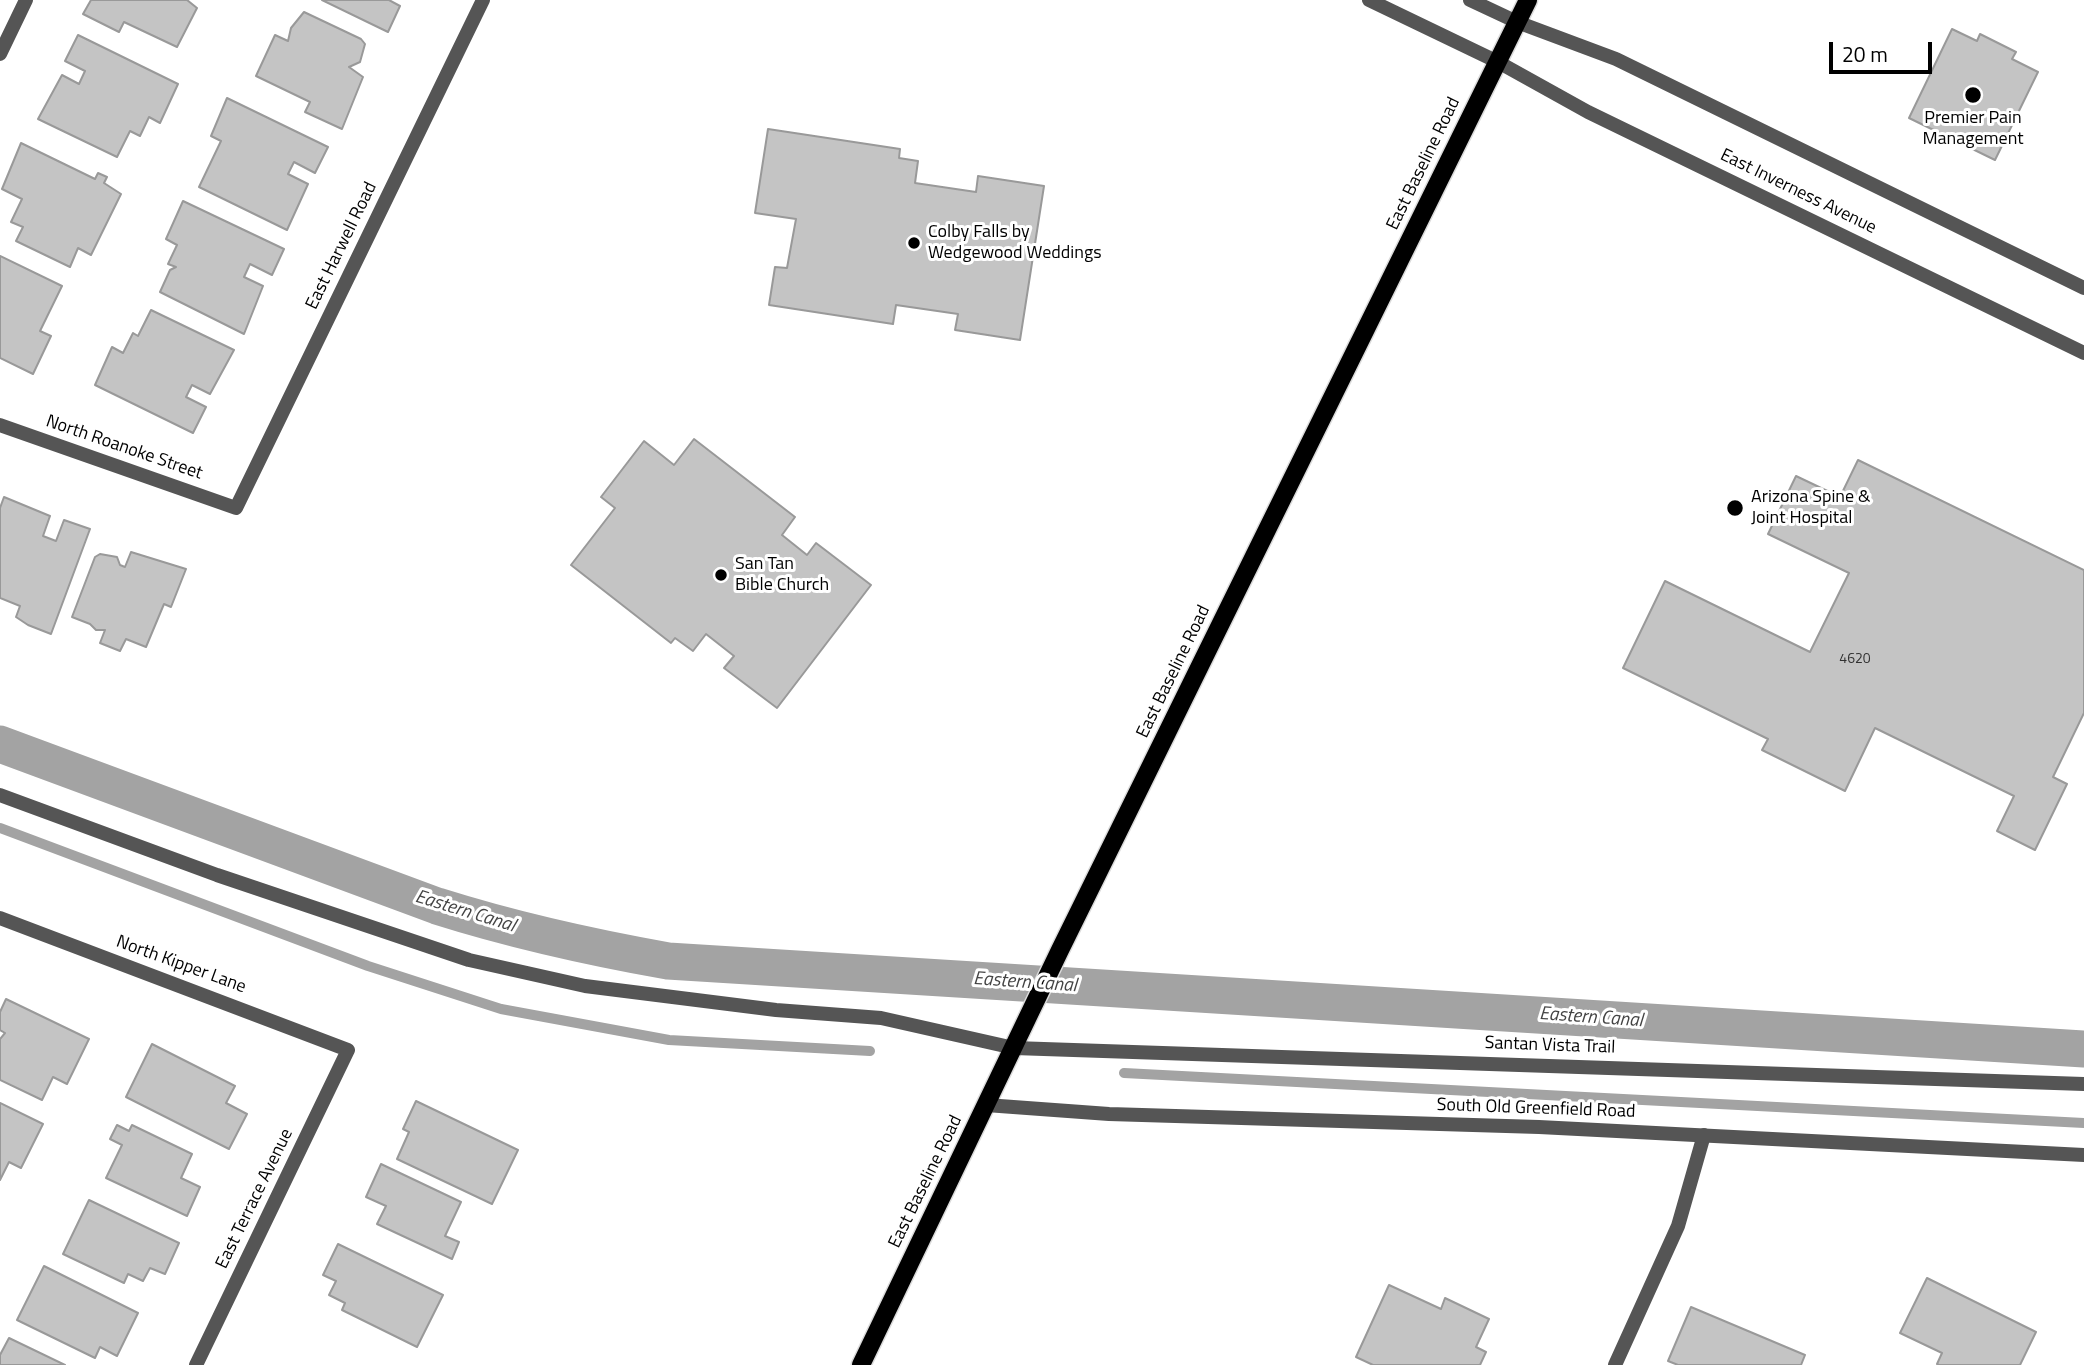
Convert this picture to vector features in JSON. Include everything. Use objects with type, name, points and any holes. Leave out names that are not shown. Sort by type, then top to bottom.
[{"type":"main road","name":"East Baseline Road","points":[[861,1365],[1060,950],[1528,0]]},
{"type":"street","points":[[0,54],[26,0]]},
{"type":"street","name":"East Harwell Road","points":[[236,508],[483,0]]},
{"type":"street","name":"East Inverness Avenue","points":[[1369,0],[1498,62],[1588,112],[2084,353]]},
{"type":"street","points":[[1471,0],[1517,22],[1616,59],[2084,288]]},
{"type":"street","name":"North Roanoke Street","points":[[0,425],[236,508]]},
{"type":"street","name":"Santan Vista Trail","points":[[0,795],[217,875],[469,960],[585,986],[776,1010],[881,1018],[1014,1048],[2084,1084]]},
{"type":"street","name":"North Kipper Lane","points":[[0,919],[348,1050]]},
{"type":"street","name":"East Terrace Avenue","points":[[196,1365],[348,1050]]},
{"type":"street","name":"South Old Greenfield Road","points":[[986,1105],[1108,1114],[1539,1127],[2084,1155]]},
{"type":"street","points":[[1615,1365],[1678,1226],[1703,1135]]},
{"type":"building","points":[[91,0],[187,0],[197,8],[177,47],[124,22],[119,32],[83,14]]},
{"type":"building","points":[[322,0],[389,0],[400,6],[388,32]]},
{"type":"building","points":[[304,12],[361,39],[365,44],[360,62],[349,67],[363,77],[342,129],[305,112],[310,102],[256,76],[275,35],[288,41],[291,28]]},
{"type":"building","name":"Premier Pain Management","points":[[1952,29],[1977,41],[1980,34],[2016,52],[2012,59],[2038,72],[1995,160],[1909,118]]},
{"type":"building","points":[[78,35],[178,84],[160,123],[149,117],[140,136],[130,131],[117,157],[38,119],[62,75],[79,84],[85,71],[65,61]]},
{"type":"building","points":[[227,98],[328,147],[315,173],[294,162],[288,174],[308,184],[287,230],[199,187],[221,141],[211,136]]},
{"type":"building","name":"Colby Falls by Wedgewood Weddings","points":[[768,129],[900,149],[899,158],[918,161],[915,183],[976,192],[978,176],[1044,186],[1020,340],[955,330],[958,314],[896,305],[893,324],[769,305],[775,267],[787,268],[796,219],[755,213]]},
{"type":"building","points":[[21,143],[95,179],[98,173],[107,177],[104,183],[121,194],[91,255],[78,248],[70,267],[16,241],[23,227],[11,222],[22,199],[2,189]]},
{"type":"building","points":[[183,201],[284,249],[272,275],[250,264],[244,277],[263,286],[244,334],[160,292],[170,270],[176,267],[168,264],[177,245],[166,239]]},
{"type":"building","points":[[0,256],[62,286],[40,331],[51,336],[33,374],[0,358]]},
{"type":"building","points":[[151,310],[234,350],[210,394],[192,385],[186,397],[206,407],[193,433],[95,385],[112,347],[123,353],[133,333],[138,336]]},
{"type":"building","name":"San Tan Bible Church","points":[[694,439],[795,517],[782,535],[807,555],[816,543],[871,585],[777,708],[724,668],[734,656],[706,634],[693,651],[675,638],[671,643],[571,565],[615,508],[601,497],[644,441],[674,465]]},
{"type":"building","points":[[1858,460],[2084,570],[2084,713],[2053,777],[2067,784],[2035,850],[1997,831],[2014,796],[1875,728],[1845,791],[1762,750],[1768,739],[1623,668],[1665,581],[1810,652],[1849,573],[1768,534],[1796,476],[1840,497]]},
{"type":"building","points":[[4,497],[50,516],[43,536],[56,541],[64,520],[90,529],[51,634],[16,617],[20,606],[0,598],[0,508]]},
{"type":"building","points":[[131,552],[186,569],[171,607],[164,604],[146,647],[126,639],[120,651],[100,643],[105,630],[96,630],[90,624],[72,617],[95,557],[100,554],[117,557],[120,565],[125,567]]},
{"type":"building","points":[[6,999],[89,1039],[67,1084],[53,1077],[42,1100],[0,1080],[0,1039],[5,1033],[0,1030],[0,1012]]},
{"type":"building","points":[[152,1044],[235,1086],[226,1103],[247,1114],[229,1149],[126,1097]]},
{"type":"building","points":[[416,1101],[518,1150],[492,1204],[397,1159],[409,1132],[403,1129]]},
{"type":"building","points":[[0,1103],[43,1124],[21,1168],[9,1162],[0,1180]]},
{"type":"building","points":[[117,1125],[129,1131],[132,1125],[192,1154],[181,1178],[200,1187],[187,1216],[106,1178],[122,1145],[110,1139]]},
{"type":"building","points":[[381,1164],[461,1202],[445,1236],[459,1242],[452,1259],[377,1224],[386,1206],[366,1197]]},
{"type":"building","points":[[89,1200],[179,1243],[165,1274],[150,1268],[143,1281],[128,1274],[124,1283],[63,1254]]},
{"type":"building","points":[[338,1244],[443,1295],[417,1347],[342,1310],[345,1303],[329,1295],[336,1281],[323,1275]]},
{"type":"building","points":[[44,1266],[138,1313],[117,1356],[100,1347],[95,1358],[17,1320]]},
{"type":"building","points":[[1927,1278],[2036,1332],[2020,1365],[1939,1365],[1937,1364],[1942,1353],[1900,1333]]},
{"type":"building","points":[[1389,1285],[1441,1309],[1445,1298],[1489,1319],[1476,1347],[1486,1352],[1480,1365],[1373,1365],[1356,1357]]},
{"type":"building","points":[[1691,1307],[1805,1355],[1801,1365],[1678,1365],[1668,1361]]},
{"type":"building","points":[[9,1338],[65,1365],[0,1365],[0,1355]]},
{"type":"waterway","name":"Eastern Canal","points":[[0,744],[437,906],[551,937],[668,961],[2084,1049]]},
{"type":"waterway","points":[[0,828],[368,966],[501,1009],[669,1040],[870,1051]]},
{"type":"waterway","points":[[1124,1073],[2084,1123]]},
{"type":"place","name":"Premier Pain Management","points":[[1973,95]]},
{"type":"place","name":"Colby Falls by Wedgewood Weddings","points":[[914,243]]},
{"type":"place","name":"Arizona Spine & Joint Hospital","points":[[1735,508]]},
{"type":"place","name":"San Tan Bible Church","points":[[721,575]]}]
